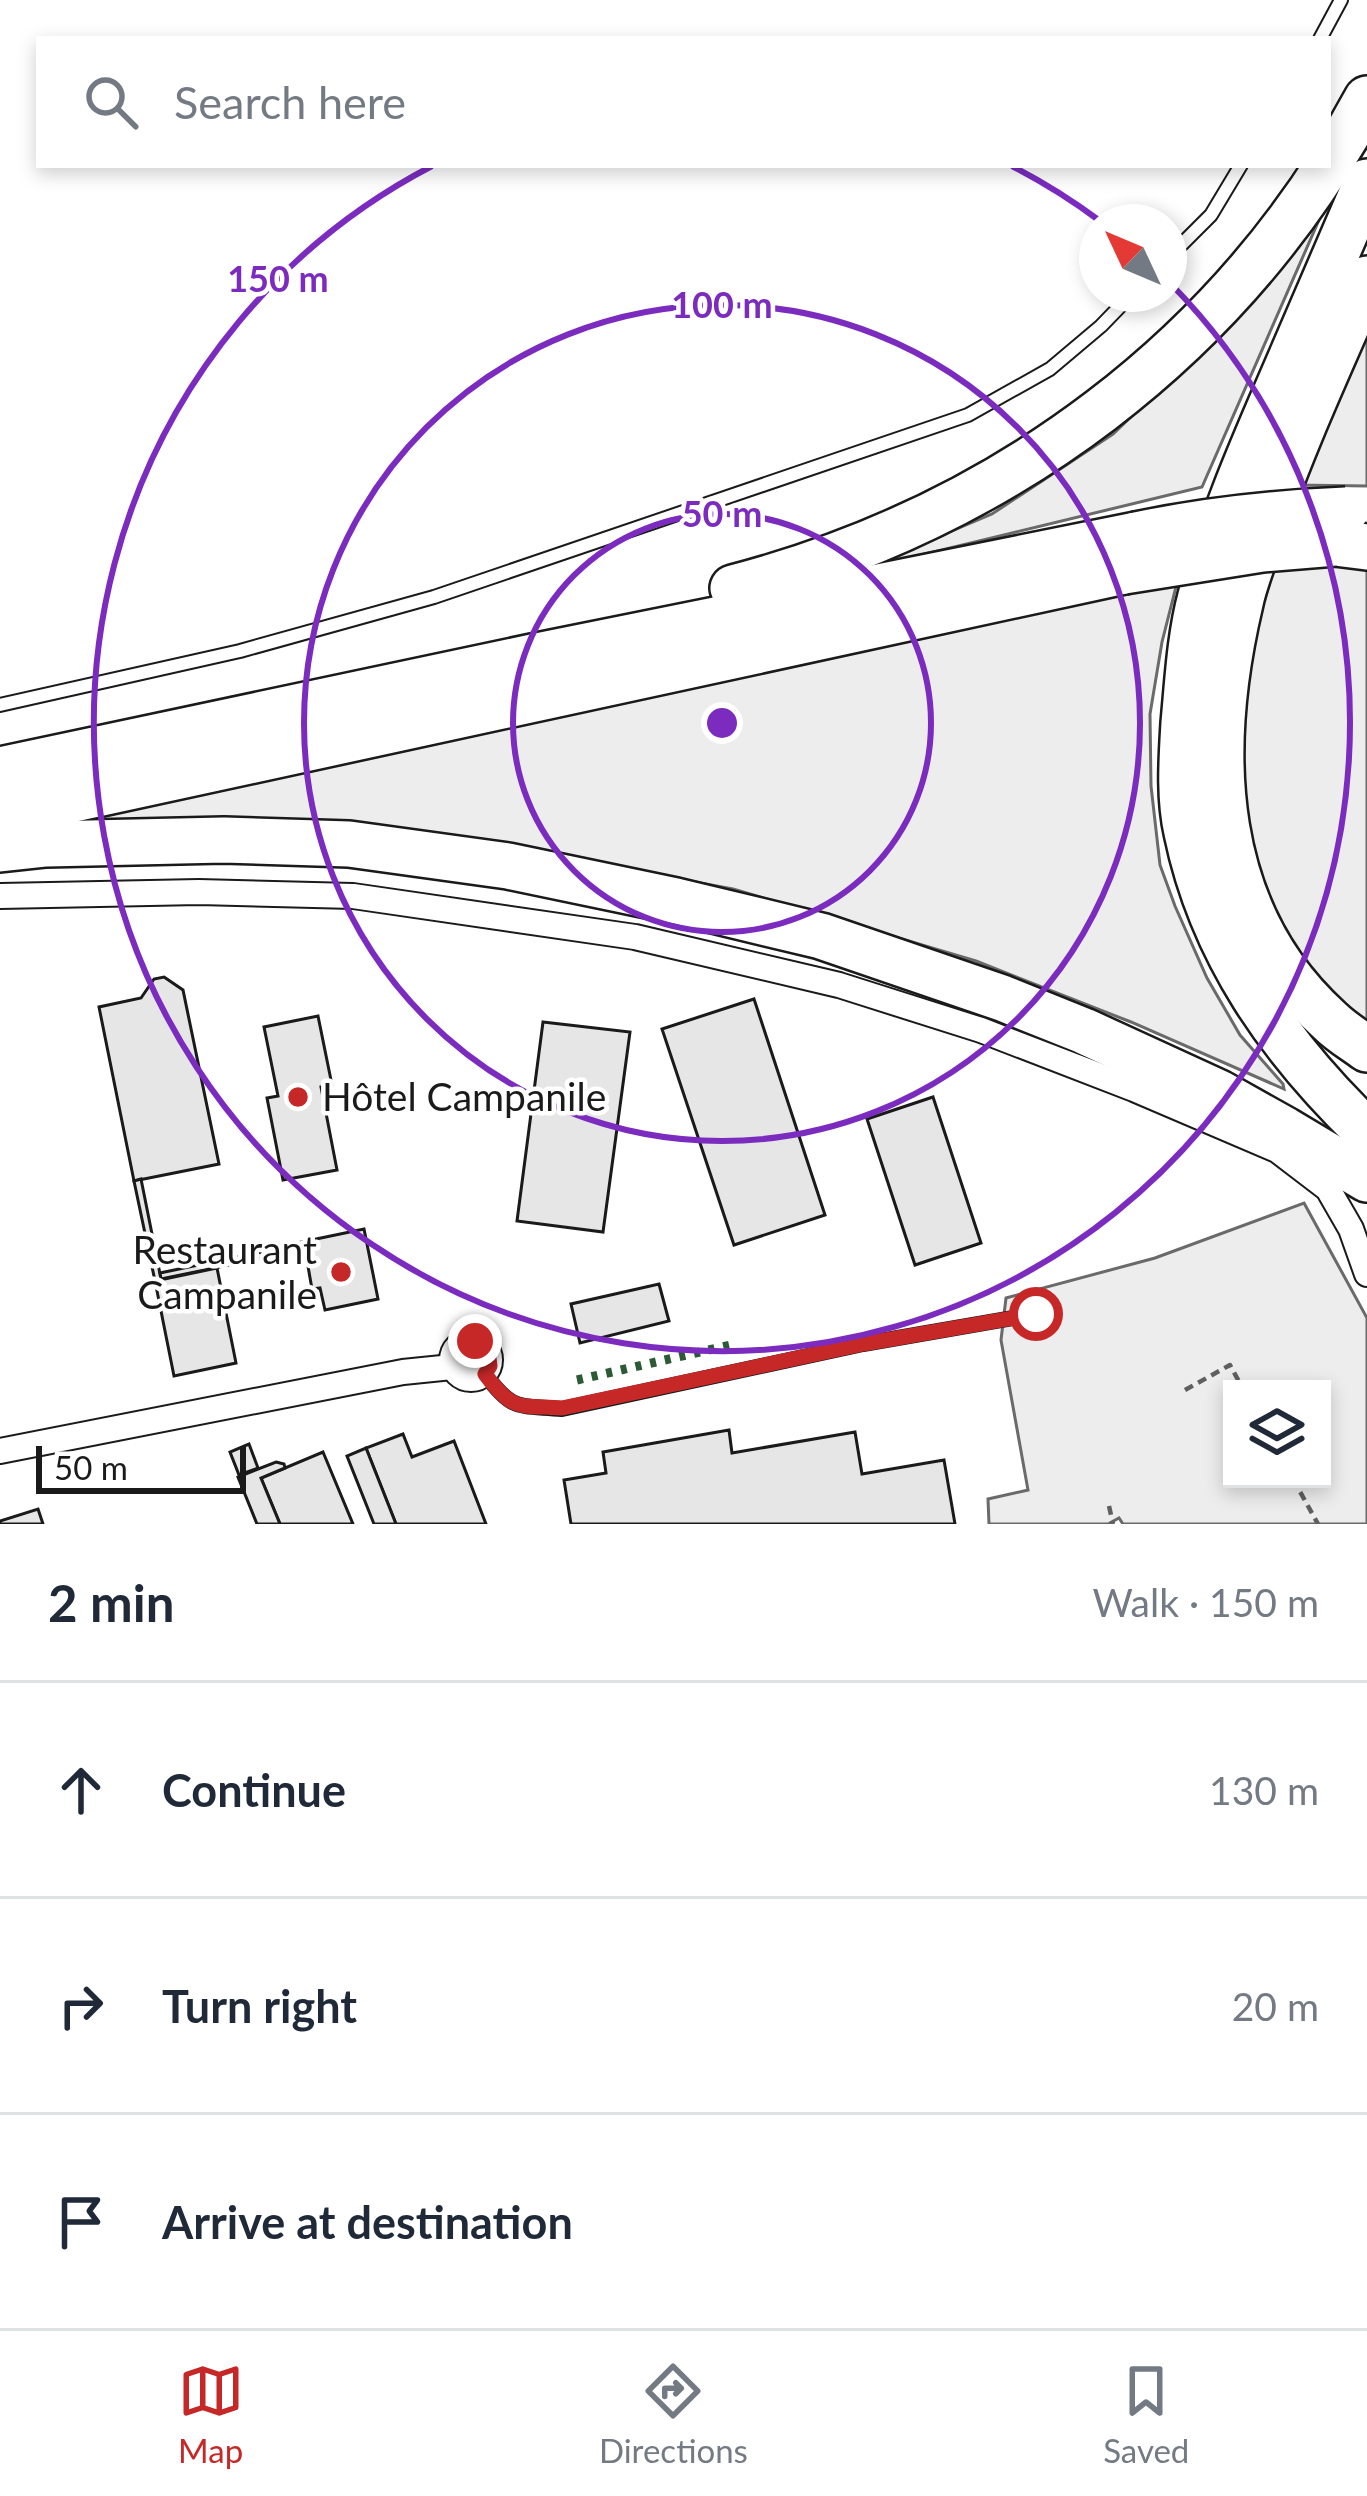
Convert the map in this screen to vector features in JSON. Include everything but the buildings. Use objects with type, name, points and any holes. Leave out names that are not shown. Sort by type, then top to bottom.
[{"type":"highway","points":[[1331,160],[1367,99]]},
{"type":"highway","points":[[537,656],[900,531],[1068,436],[1152,370],[1231,293],[1326,168]]},
{"type":"highway","points":[[1367,182],[1241,475],[1201,597],[1188,673],[1181,763],[1186,829],[1205,896],[1238,973],[1282,1039],[1367,1132]]},
{"type":"highway","points":[[1367,279],[1281,477],[1240,600],[1222,694],[1221,763],[1224,822],[1237,879],[1263,938],[1329,1021],[1367,1049]]},
{"type":"highway","points":[[0,770],[537,656],[1130,553],[1262,549],[1354,528]]},
{"type":"highway","points":[[0,815],[1130,553]]},
{"type":"highway","points":[[0,849],[224,840],[349,844],[508,866],[821,936],[1084,1030],[1219,1094],[1367,1180]]},
{"type":"street","points":[[0,896],[199,892],[353,896],[635,938],[838,985],[981,1030],[1277,1150],[1328,1189],[1351,1229],[1367,1274]]},
{"type":"street","points":[[0,1451],[403,1372],[452,1367],[459,1345],[475,1341],[488,1351],[490,1366],[485,1374]]},
{"type":"lane","points":[[1322,36],[1341,0]]},
{"type":"lane","points":[[1187,238],[1210,214],[1239,168]]},
{"type":"lane","points":[[0,705],[240,651],[434,597],[968,415],[1050,369],[1115,312]]},
{"type":"lane","points":[[485,1374],[512,1404],[562,1408],[863,1344],[1036,1314]]},
{"type":"path","points":[[1185,1390],[1230,1365],[1238,1380]]},
{"type":"path","points":[[1298,1488],[1318,1524]]},
{"type":"path","points":[[1109,1507],[1113,1524]]},
{"type":"shaded area","points":[[1319,220],[1202,487],[859,570],[992,514],[1113,434],[1228,324]]},
{"type":"shaded area","points":[[1367,314],[1367,486],[1296,485]]},
{"type":"shaded area","points":[[1268,558],[1367,561],[1367,1029],[1307,974],[1254,886],[1234,747]]},
{"type":"shaded area","points":[[1180,571],[1150,714],[1151,786],[1160,865],[1207,978],[1240,1035],[1284,1089],[976,961],[733,889],[515,849],[62,829],[181,792]]},
{"type":"shaded area","points":[[1304,1203],[1367,1318],[1367,1524],[1123,1524],[1119,1518],[1108,1524],[989,1524],[988,1499],[1028,1490],[1001,1340],[1006,1298],[1155,1258]]},
{"type":"hedge","points":[[577,1380],[735,1344]]},
{"type":"place","name":"Hôtel Campanile","points":[[298,1097]]},
{"type":"place","name":"Restaurant Campanile","points":[[341,1272]]},
{"type":"route","points":[[475,1341],[488,1351],[490,1366],[485,1374],[512,1404],[562,1408],[863,1344],[1036,1314]]}]
